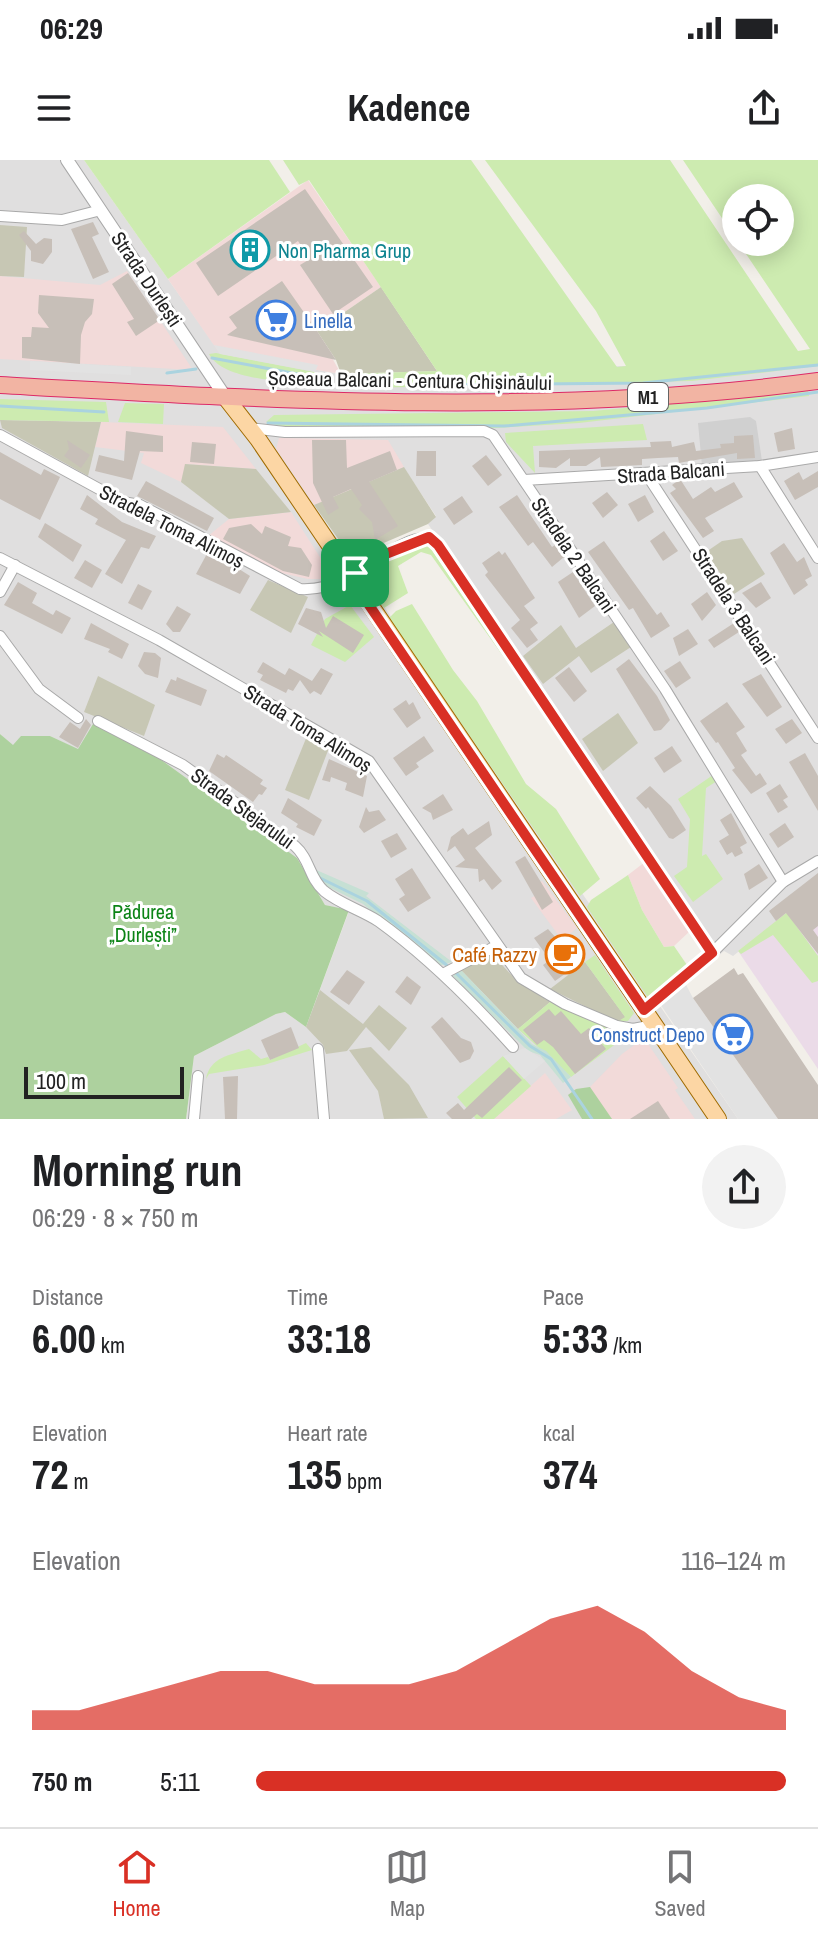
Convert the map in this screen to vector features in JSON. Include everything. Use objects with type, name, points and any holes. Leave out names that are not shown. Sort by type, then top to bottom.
[{"type":"highway","name":"Șoseaua Balcani - Centura Chișinăului","points":[[0,385],[226,398],[484,403],[591,401],[818,381]]},
{"type":"main road","points":[[226,398],[250,428],[718,1119]]},
{"type":"street","name":"Strada Durlești","points":[[67,160],[226,398]]},
{"type":"street","points":[[0,216],[62,220],[101,210]]},
{"type":"street","name":"Stradela 2 Balcani","points":[[250,428],[285,432],[484,431],[493,435],[673,702],[783,882]]},
{"type":"street","name":"Stradela Toma Alimoș","points":[[0,435],[123,502],[140,505],[292,586],[314,588],[350,577],[378,557],[417,539],[434,540],[712,953]]},
{"type":"street","name":"Strada Balcani","points":[[524,480],[647,475],[760,466],[818,457]]},
{"type":"street","points":[[760,466],[818,558]]},
{"type":"street","name":"Stradela 3 Balcani","points":[[647,475],[818,738]]},
{"type":"street","name":"Strada Toma Alimoș","points":[[0,558],[183,654],[369,761],[394,792],[496,946],[521,978],[565,1004],[626,1029],[654,1025]]},
{"type":"street","points":[[0,592],[15,565]]},
{"type":"street","points":[[0,636],[39,689],[78,718]]},
{"type":"street","name":"Strada Stejarului","points":[[98,721],[146,742],[222,791],[303,853],[323,890],[375,919],[449,970],[513,1047]]},
{"type":"street","points":[[644,1010],[712,953],[783,882],[818,861]]},
{"type":"street","points":[[449,970],[496,946]]},
{"type":"street","points":[[318,1049],[324,1119]]},
{"type":"street","points":[[194,1119],[198,1076]]},
{"type":"shaded area","points":[[0,160],[84,160],[221,354],[342,374],[695,364],[818,349],[818,888],[733,956],[724,951],[717,957],[428,524],[436,516],[404,468],[314,505],[738,1119],[186,1119],[194,1056],[276,1014],[285,1012],[306,1027],[349,911],[325,905],[297,858],[50,736],[22,736],[13,746],[0,734]]},
{"type":"shaded area","points":[[308,180],[381,287],[317,331],[341,374],[220,354],[168,279]]},
{"type":"shaded area","points":[[0,225],[27,227],[24,277],[0,276]]},
{"type":"shaded area","points":[[127,271],[193,370],[0,359],[0,276],[100,285]]},
{"type":"shaded area","points":[[381,287],[437,371],[341,374],[336,360],[317,331]]},
{"type":"shaded area","points":[[214,345],[318,365],[315,372],[220,354]]},
{"type":"shaded area","points":[[30,361],[131,367],[131,375],[30,370]]},
{"type":"shaded area","points":[[750,417],[756,421],[762,461],[702,466],[698,423]]},
{"type":"shaded area","points":[[0,420],[101,422],[88,476],[2,428]]},
{"type":"shaded area","points":[[101,422],[223,427],[256,469],[186,464],[181,482],[141,463],[144,453],[95,447]]},
{"type":"shaded area","points":[[279,438],[388,440],[404,467],[314,505],[276,449]]},
{"type":"shaded area","points":[[185,464],[256,469],[291,512],[229,519],[181,482]]},
{"type":"shaded area","points":[[404,467],[436,517],[428,524],[351,557],[314,505]]},
{"type":"shaded area","points":[[291,512],[334,579],[308,579],[268,570],[208,536],[229,519]]},
{"type":"shaded area","points":[[742,538],[765,574],[734,594],[706,552],[722,541]]},
{"type":"shaded area","points":[[268,580],[308,597],[291,633],[250,610]]},
{"type":"shaded area","points":[[614,622],[631,647],[591,673],[579,656],[543,684],[523,656],[561,625],[576,648]]},
{"type":"shaded area","points":[[98,676],[155,705],[144,736],[84,712]]},
{"type":"shaded area","points":[[618,713],[638,743],[603,771],[582,739]]},
{"type":"shaded area","points":[[307,736],[329,748],[309,800],[285,790]]},
{"type":"shaded area","points":[[645,862],[691,930],[674,946],[664,947],[642,910],[628,875]]},
{"type":"shaded area","points":[[314,869],[369,893],[366,896],[452,962],[439,966],[363,904],[320,883]]},
{"type":"shaded area","points":[[542,881],[577,928],[562,940],[531,898],[538,894],[533,887]]},
{"type":"shaded area","points":[[818,888],[818,1069],[738,951]]},
{"type":"shaded area","points":[[491,953],[517,981],[550,1002],[518,1029],[460,969]]},
{"type":"shaded area","points":[[585,962],[626,1018],[617,1022],[550,989]]},
{"type":"shaded area","points":[[460,969],[532,1044],[546,1051],[571,1077],[563,1083],[540,1055],[528,1051],[453,976]]},
{"type":"shaded area","points":[[685,983],[778,1119],[738,1119],[660,1004]]},
{"type":"shaded area","points":[[320,990],[363,1024],[379,1005],[407,1028],[389,1051],[366,1027],[347,1051],[326,1054],[323,1045],[306,1027]]},
{"type":"shaded area","points":[[644,1038],[695,1119],[612,1119],[600,1105],[590,1087],[622,1054]]},
{"type":"shaded area","points":[[371,1047],[409,1085],[428,1118],[384,1119],[378,1091],[349,1050]]},
{"type":"shaded area","points":[[525,1048],[545,1061],[524,1079],[503,1056]]},
{"type":"shaded area","points":[[545,1073],[572,1110],[556,1119],[494,1119]]},
{"type":"green space","points":[[84,160],[269,160],[290,192],[168,279]]},
{"type":"green space","points":[[283,160],[471,160],[617,367],[626,366],[596,311],[485,160],[670,160],[722,238],[722,256],[734,256],[798,351],[810,349],[747,256],[794,256],[794,184],[722,184],[722,218],[683,160],[818,160],[818,366],[692,381],[363,388],[341,374],[437,371],[309,180],[299,185]]},
{"type":"green space","points":[[209,354],[315,372],[314,384],[241,375],[216,363]]},
{"type":"green space","points":[[808,391],[809,396],[579,423],[496,428],[284,427],[266,422],[274,415],[593,411]]},
{"type":"green space","points":[[0,399],[106,402],[109,422],[0,420]]},
{"type":"green space","points":[[125,403],[164,404],[163,424],[118,422]]},
{"type":"green space","points":[[643,424],[647,440],[533,446],[535,473],[506,442],[505,433]]},
{"type":"green space","points":[[418,544],[430,547],[510,666],[431,555],[421,552],[398,566],[408,593],[384,608],[362,577]]},
{"type":"green space","points":[[412,604],[453,670],[477,701],[526,784],[556,809],[600,879],[580,896],[389,618]]},
{"type":"green space","points":[[350,605],[374,637],[345,662],[311,645],[325,619]]},
{"type":"green space","name":"Pădurea „Durlești”","points":[[93,724],[153,754],[297,858],[325,905],[349,910],[306,1027],[285,1012],[276,1014],[194,1056],[186,1119],[0,1119],[0,734],[13,745],[21,736],[50,736],[78,749]]},
{"type":"green space","points":[[713,775],[717,781],[706,788],[702,856],[706,854],[723,879],[693,902],[674,876],[687,867],[690,819],[678,799]]},
{"type":"green space","points":[[628,875],[642,910],[664,947],[674,946],[687,965],[649,999],[587,907],[591,900]]},
{"type":"green space","points":[[818,888],[792,920],[818,956],[818,981],[812,983],[773,935],[741,954],[738,951]]},
{"type":"green space","points":[[595,955],[634,1013],[628,1021],[617,1022],[625,1017],[585,962]]},
{"type":"green space","points":[[550,1002],[625,1037],[571,1077],[518,1029]]},
{"type":"green space","points":[[306,1043],[312,1050],[264,1065],[209,1074],[206,1079],[216,1061],[228,1055],[249,1049],[261,1059],[268,1057],[270,1060]]},
{"type":"green space","points":[[503,1056],[531,1086],[494,1119],[476,1119],[457,1097]]},
{"type":"green space","points":[[590,1087],[612,1119],[582,1119],[568,1095],[576,1089]]},
{"type":"building","name":"Non Pharma Grup","points":[[305,189],[373,287],[333,314],[300,265],[310,259],[298,241],[218,296],[196,263]]},
{"type":"building","points":[[93,222],[99,234],[92,237],[109,272],[93,279],[71,229]]},
{"type":"building","points":[[24,231],[36,244],[44,238],[52,239],[52,252],[43,264],[31,261],[31,251],[19,235]]},
{"type":"building","points":[[128,273],[160,320],[136,336],[127,322],[134,319],[112,284]]},
{"type":"building","points":[[282,281],[336,360],[227,335],[237,328],[229,317]]},
{"type":"building","points":[[39,295],[94,299],[92,314],[85,322],[81,335],[80,364],[22,358],[22,337],[31,337],[32,327],[49,328],[38,313]]},
{"type":"building","points":[[792,428],[795,449],[778,452],[774,433]]},
{"type":"building","points":[[126,431],[163,436],[163,452],[140,451],[132,480],[95,471],[99,455],[124,461]]},
{"type":"building","points":[[753,435],[755,458],[737,459],[737,453],[679,463],[678,457],[658,458],[642,459],[642,465],[601,467],[600,457],[586,466],[570,466],[570,458],[556,468],[539,467],[539,451],[651,447],[650,442],[671,441],[672,447],[694,442],[696,451],[734,443],[734,436]]},
{"type":"building","points":[[67,440],[90,455],[81,468],[64,456],[69,449]]},
{"type":"building","points":[[312,440],[346,440],[347,468],[390,451],[397,470],[369,482],[398,526],[375,540],[372,522],[359,509],[362,505],[351,489],[333,497],[339,508],[328,515],[313,483]]},
{"type":"building","points":[[192,442],[216,444],[214,464],[190,462]]},
{"type":"building","points":[[417,451],[436,451],[436,476],[416,476]]},
{"type":"building","points":[[0,452],[41,475],[44,469],[60,477],[40,520],[0,499]]},
{"type":"building","points":[[486,455],[502,475],[488,486],[472,466]]},
{"type":"building","points":[[818,471],[818,487],[795,500],[784,481],[799,472],[803,480]]},
{"type":"building","points":[[680,479],[693,499],[711,487],[715,492],[734,482],[743,497],[705,518],[714,531],[703,538],[670,493],[676,489],[672,485]]},
{"type":"building","points":[[146,481],[214,518],[207,531],[137,496]]},
{"type":"building","points":[[607,492],[618,505],[603,518],[592,503]]},
{"type":"building","points":[[87,495],[122,522],[156,536],[149,549],[141,547],[122,584],[105,574],[126,540],[95,524],[98,519],[80,509]]},
{"type":"building","points":[[517,495],[552,547],[555,545],[564,557],[552,567],[533,542],[528,546],[499,507]]},
{"type":"building","points":[[645,495],[654,512],[638,522],[628,504]]},
{"type":"building","points":[[462,496],[473,512],[454,525],[443,509]]},
{"type":"building","points":[[45,523],[82,545],[73,562],[38,537]]},
{"type":"building","points":[[251,524],[262,534],[265,526],[291,537],[288,546],[301,548],[312,565],[309,577],[283,571],[223,539],[229,528]]},
{"type":"building","points":[[664,531],[678,551],[663,561],[650,541]]},
{"type":"building","points":[[604,541],[657,615],[661,612],[670,626],[651,638],[633,608],[629,610],[588,552]]},
{"type":"building","points":[[784,543],[797,562],[804,557],[812,576],[805,580],[808,585],[794,595],[770,553]]},
{"type":"building","points":[[209,550],[250,576],[240,594],[196,574]]},
{"type":"building","points":[[499,551],[502,555],[505,552],[535,598],[524,606],[538,623],[530,629],[538,640],[527,648],[511,628],[520,620],[485,575],[488,572],[482,563]]},
{"type":"building","points":[[85,560],[102,570],[92,588],[74,578]]},
{"type":"building","points":[[573,572],[595,606],[579,618],[558,582]]},
{"type":"building","points":[[18,582],[37,593],[32,603],[53,615],[56,610],[71,618],[62,634],[4,605]]},
{"type":"building","points":[[761,582],[771,598],[756,608],[742,593]]},
{"type":"building","points":[[138,584],[152,591],[142,610],[128,603]]},
{"type":"building","points":[[707,592],[716,605],[702,621],[691,604]]},
{"type":"building","points":[[177,606],[191,614],[180,632],[173,632],[166,624]]},
{"type":"building","points":[[306,608],[321,612],[326,628],[333,616],[364,635],[353,653],[319,631],[323,637],[298,624]]},
{"type":"building","points":[[91,623],[129,644],[122,659],[108,652],[110,649],[84,639]]},
{"type":"building","points":[[734,623],[739,632],[714,648],[708,640]]},
{"type":"building","points":[[688,629],[698,644],[679,656],[673,638]]},
{"type":"building","points":[[144,652],[155,653],[161,658],[158,678],[145,674],[138,666]]},
{"type":"building","points":[[629,659],[657,696],[670,720],[661,730],[654,731],[616,669]]},
{"type":"building","points":[[680,661],[691,678],[676,688],[664,671]]},
{"type":"building","points":[[263,662],[285,675],[289,668],[312,681],[321,668],[333,674],[321,695],[314,691],[310,694],[300,680],[293,691],[288,689],[286,693],[260,680],[263,675],[257,672]]},
{"type":"building","points":[[569,667],[587,691],[574,702],[555,678]]},
{"type":"building","points":[[761,674],[782,707],[767,717],[742,684]]},
{"type":"building","points":[[177,677],[207,690],[201,706],[165,692],[171,679],[176,681]]},
{"type":"building","points":[[406,700],[409,705],[413,702],[421,718],[407,728],[393,709]]},
{"type":"building","points":[[727,702],[745,727],[736,733],[747,751],[741,755],[756,776],[760,773],[767,784],[751,794],[732,770],[735,768],[718,742],[700,721]]},
{"type":"building","points":[[86,719],[91,725],[78,748],[59,737],[70,722],[80,729]]},
{"type":"building","points":[[792,719],[802,733],[786,744],[775,729]]},
{"type":"building","points":[[424,736],[434,751],[416,763],[419,767],[406,776],[393,758]]},
{"type":"building","points":[[672,746],[682,761],[664,773],[654,758]]},
{"type":"building","points":[[805,753],[818,776],[818,811],[789,762]]},
{"type":"building","points":[[217,754],[224,758],[226,755],[263,780],[260,784],[267,788],[262,795],[259,794],[253,802],[209,771]]},
{"type":"building","points":[[329,759],[367,776],[363,797],[345,790],[347,783],[331,777],[330,782],[322,780]]},
{"type":"building","points":[[780,784],[788,797],[783,800],[788,807],[778,813],[766,793]]},
{"type":"building","points":[[650,786],[671,806],[686,830],[673,839],[669,838],[648,807],[646,809],[636,798]]},
{"type":"building","points":[[443,794],[453,810],[433,820],[431,813],[422,808]]},
{"type":"building","points":[[288,798],[322,820],[314,836],[296,827],[298,824],[281,813]]},
{"type":"building","points":[[366,807],[369,812],[379,810],[386,820],[364,833],[359,827]]},
{"type":"building","points":[[731,813],[747,843],[740,847],[743,853],[735,857],[732,852],[727,855],[719,841],[729,835],[720,820]]},
{"type":"building","points":[[489,821],[492,835],[475,848],[502,881],[492,890],[484,879],[479,882],[478,869],[455,867],[465,860],[455,846],[447,852],[451,837],[463,828],[468,835]]},
{"type":"building","points":[[785,823],[794,837],[778,848],[769,834]]},
{"type":"building","points":[[397,833],[407,849],[391,858],[381,841]]},
{"type":"building","points":[[525,856],[553,902],[542,910],[515,862]]},
{"type":"building","points":[[759,864],[768,878],[749,890],[744,874]]},
{"type":"building","points":[[412,868],[431,898],[408,912],[399,899],[405,895],[395,879]]},
{"type":"building","points":[[818,873],[818,926],[813,930],[818,937],[818,954],[786,913],[776,921],[769,911]]},
{"type":"building","points":[[548,929],[579,964],[555,981],[543,965],[550,960],[534,938]]},
{"type":"building","name":"Construct Depo","points":[[734,968],[738,975],[743,973],[818,1085],[818,1119],[778,1119],[693,998]]},
{"type":"building","points":[[347,970],[365,982],[349,1005],[330,992]]},
{"type":"building","points":[[407,976],[421,987],[411,1005],[395,992]]},
{"type":"building","points":[[549,1009],[555,1016],[561,1011],[581,1034],[589,1028],[606,1049],[575,1074],[553,1047],[544,1040],[537,1045],[523,1030]]},
{"type":"building","points":[[442,1017],[461,1038],[471,1042],[474,1051],[470,1059],[460,1063],[431,1027]]},
{"type":"building","points":[[291,1027],[299,1048],[270,1060],[261,1040]]},
{"type":"building","points":[[509,1067],[522,1080],[482,1118],[477,1114],[471,1119],[452,1119],[446,1113],[458,1103],[464,1110]]},
{"type":"building","points":[[238,1076],[237,1119],[225,1119],[223,1077]]},
{"type":"building","points":[[658,1101],[670,1119],[630,1119]]},
{"type":"waterway","points":[[212,358],[324,379]]},
{"type":"waterway","points":[[407,385],[643,383],[818,365]]},
{"type":"waterway","points":[[167,373],[196,369]]},
{"type":"waterway","points":[[351,383],[389,385]]},
{"type":"waterway","points":[[268,423],[504,426],[707,408],[818,392]]},
{"type":"waterway","points":[[0,406],[104,412]]},
{"type":"waterway","points":[[318,877],[367,901],[449,967]]},
{"type":"waterway","points":[[455,972],[530,1046],[551,1059],[592,1119]]},
{"type":"place","name":"Non Pharma Grup","points":[[250,250]]},
{"type":"place","name":"Linella","points":[[276,320]]},
{"type":"place","name":"Café Razzy","points":[[565,954]]},
{"type":"place","name":"Construct Depo","points":[[733,1034]]},
{"type":"route","points":[[429,537],[434,540],[712,953],[644,1010],[350,577],[355,573],[378,557],[417,539],[429,537]]}]
